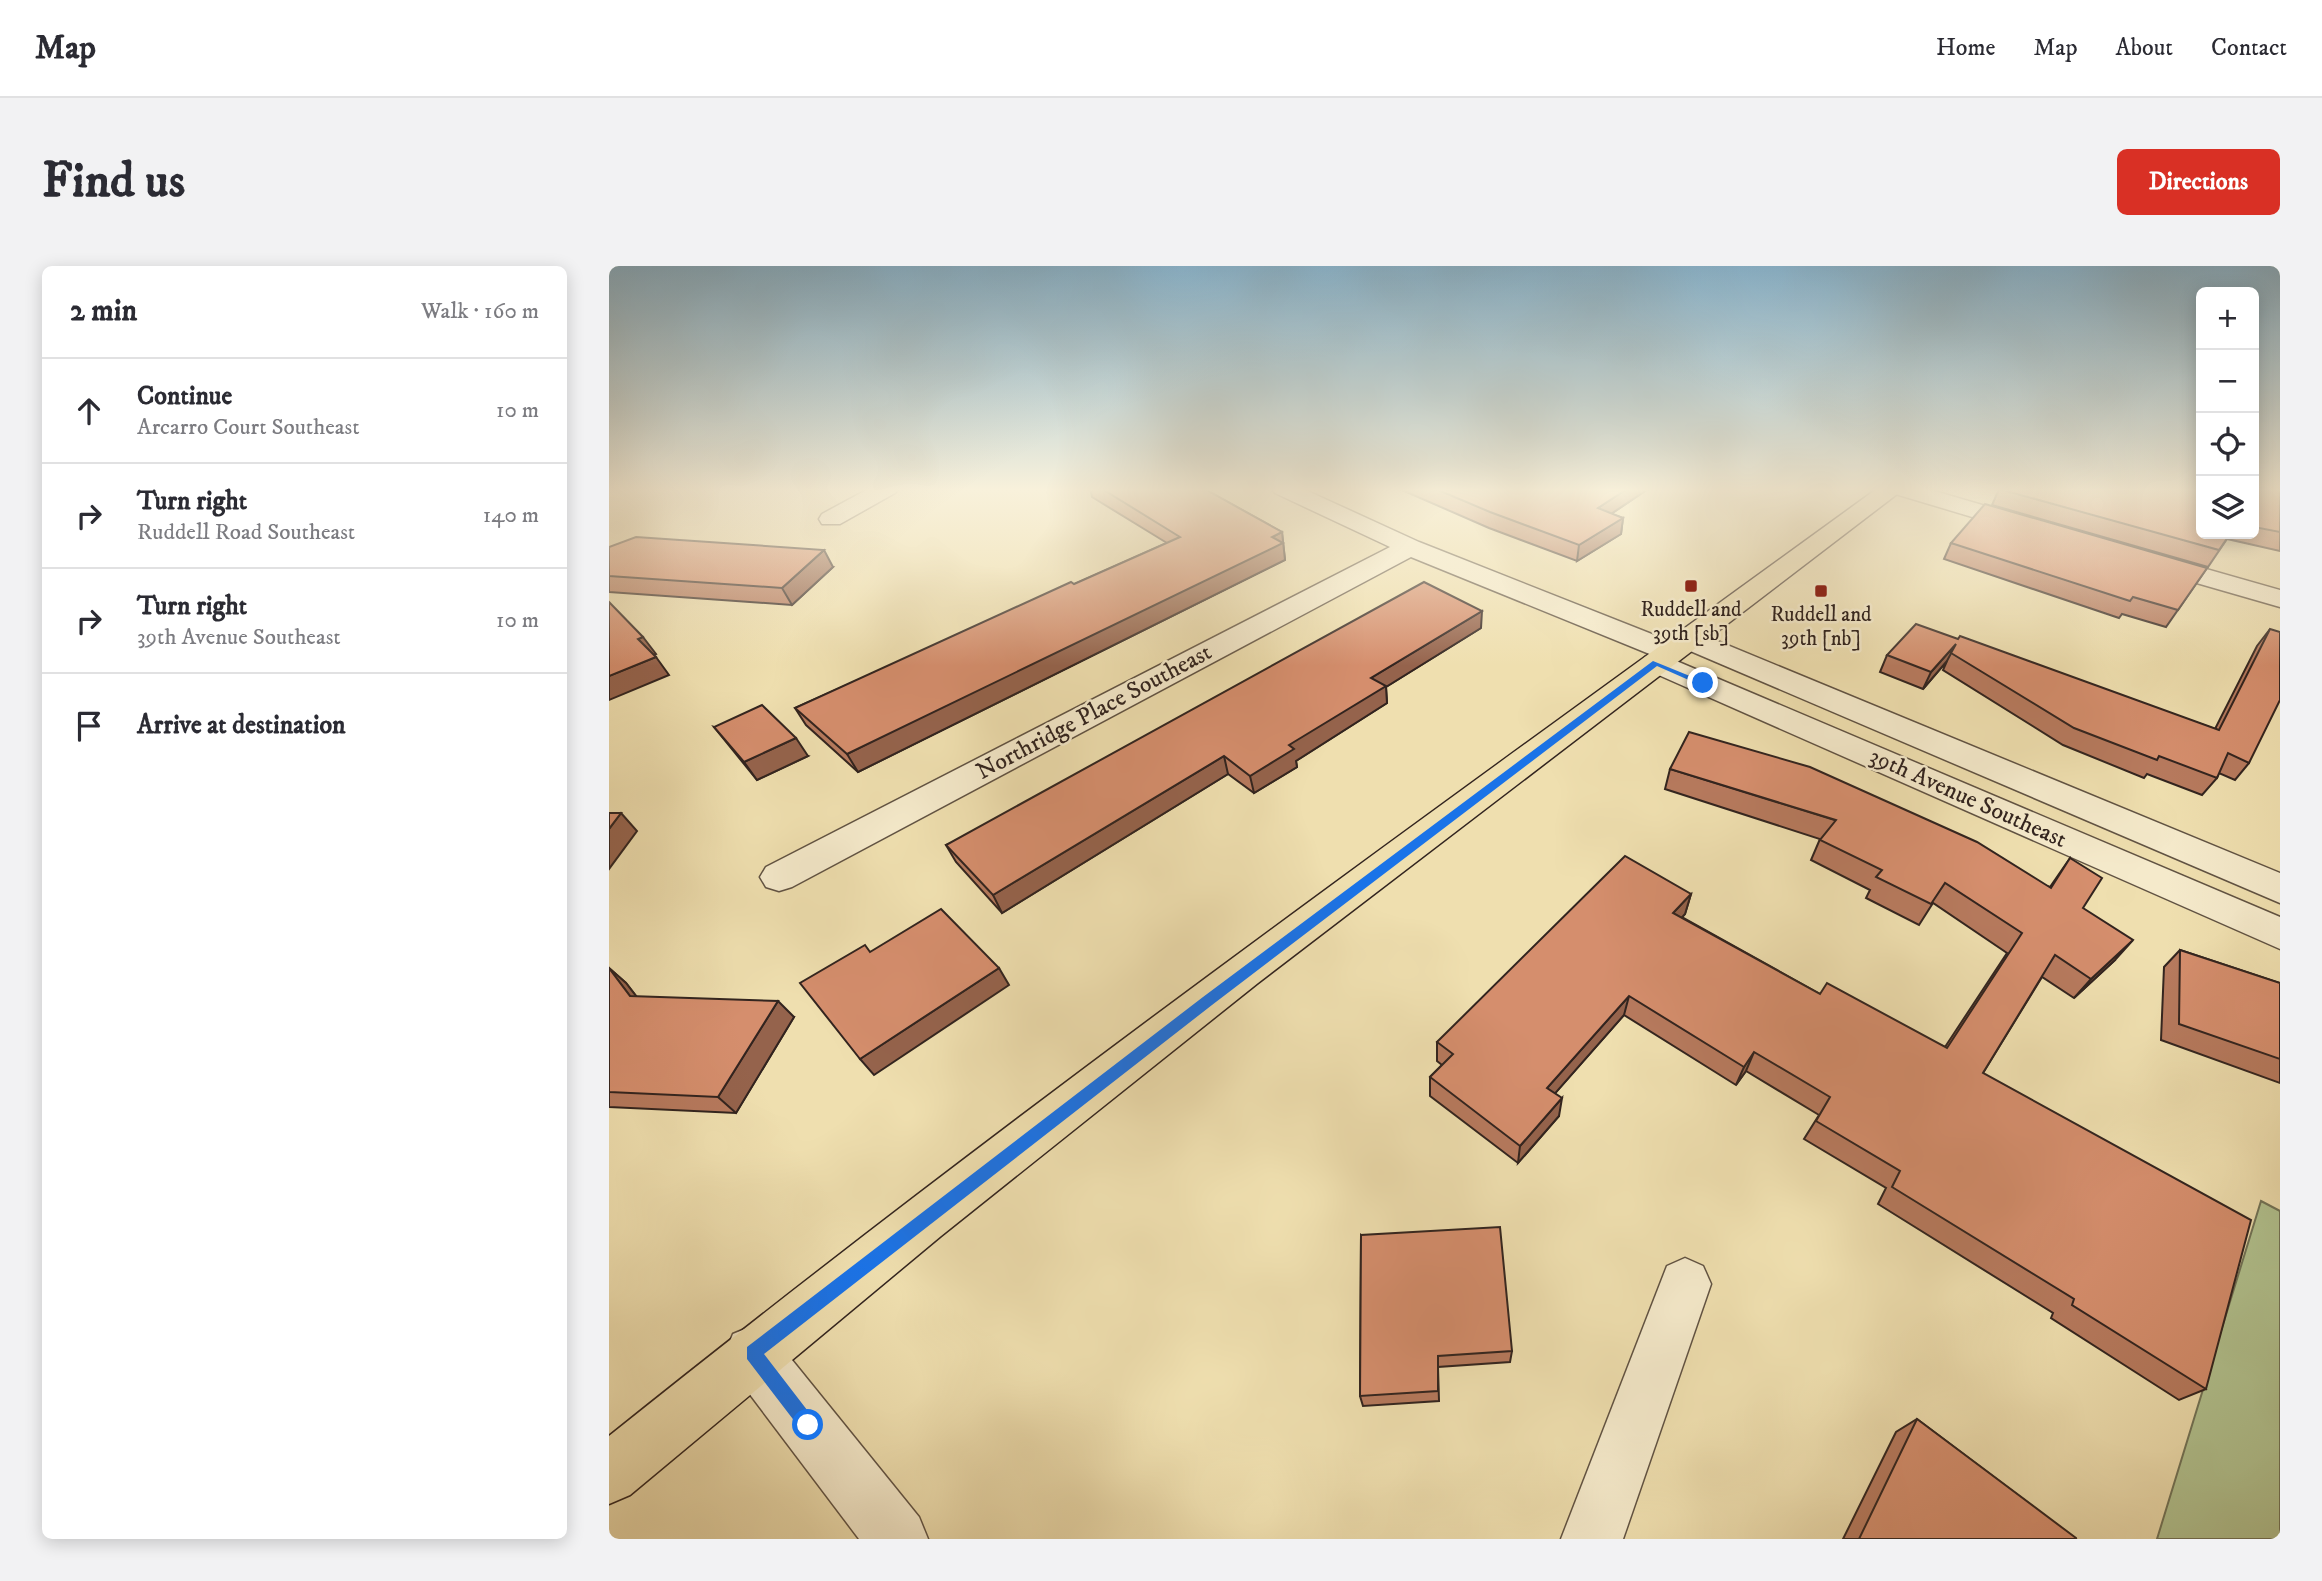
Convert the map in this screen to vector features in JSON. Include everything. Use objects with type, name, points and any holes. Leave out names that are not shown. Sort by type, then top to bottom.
[{"type":"main road","points":[[609,1474],[753,1353],[1164,1034],[1812,547]]},
{"type":"street","name":"Northridge Place Southeast","points":[[779,877],[1409,547]]},
{"type":"street","name":"39th Avenue Southeast","points":[[1411,547],[2280,889]]},
{"type":"street","points":[[2128,555],[2280,599]]},
{"type":"street","name":"39th Avenue Southeast","points":[[1672,651],[2280,934]]},
{"type":"street","points":[[1592,1539],[1685,1284]]},
{"type":"street","points":[[753,1353],[897,1539]]},
{"type":"green space","points":[[2261,1201],[2280,1211],[2280,1539],[2157,1539]]},
{"type":"building","points":[[609,547],[786,547],[824,550],[782,588],[609,576]]},
{"type":"building","points":[[1157,547],[1274,547],[847,754],[795,708],[1071,582],[1074,584]]},
{"type":"building","points":[[1965,547],[2136,547],[2207,568],[2178,610],[2133,597],[2130,601]]},
{"type":"building","points":[[1424,582],[1482,611],[1371,678],[1386,686],[1289,745],[1294,749],[1250,776],[1224,756],[993,895],[946,845]]},
{"type":"building","points":[[609,602],[643,637],[638,639],[656,657],[609,676]]},
{"type":"building","points":[[1916,624],[1958,639],[1960,636],[2219,730],[2270,629],[2280,632],[2280,700],[2249,763],[2228,753],[2217,778],[2159,756],[2157,760],[2074,728],[1951,653],[1956,644],[1931,672],[1887,655]]},
{"type":"building","points":[[762,705],[796,738],[744,762],[714,727]]},
{"type":"building","points":[[1689,732],[1810,767],[1977,842],[2051,888],[2070,858],[2102,878],[2083,908],[2133,940],[2091,979],[2055,955],[1983,1073],[2251,1220],[2206,1389],[2072,1305],[2074,1299],[1892,1187],[1900,1171],[1816,1121],[1830,1097],[1754,1052],[1744,1067],[1629,996],[1547,1088],[1562,1098],[1520,1146],[1430,1077],[1453,1054],[1437,1042],[1625,856],[1691,894],[1673,913],[1820,994],[1827,983],[1947,1048],[2022,933],[1945,883],[1931,904],[1876,877],[1882,870],[1820,840],[1836,820],[1670,769]]},
{"type":"building","points":[[609,813],[621,813],[609,829]]},
{"type":"building","points":[[941,909],[999,968],[860,1059],[800,983],[865,945],[870,952]]},
{"type":"building","points":[[2180,950],[2280,983],[2280,1059],[2179,1024]]},
{"type":"building","points":[[609,968],[630,996],[778,1001],[718,1097],[609,1092]]},
{"type":"building","points":[[1500,1227],[1512,1351],[1438,1356],[1438,1391],[1360,1396],[1361,1235]]},
{"type":"building","points":[[1917,1419],[2076,1538],[2076,1539],[1859,1539]]},
{"type":"place","name":"Ruddell and 39th [sb]","points":[[1691,586]]},
{"type":"place","name":"Ruddell and 39th [nb]","points":[[1821,591]]},
{"type":"route","points":[[808,1425],[753,1353],[1207,1001],[1656,663],[1703,683]]}]
